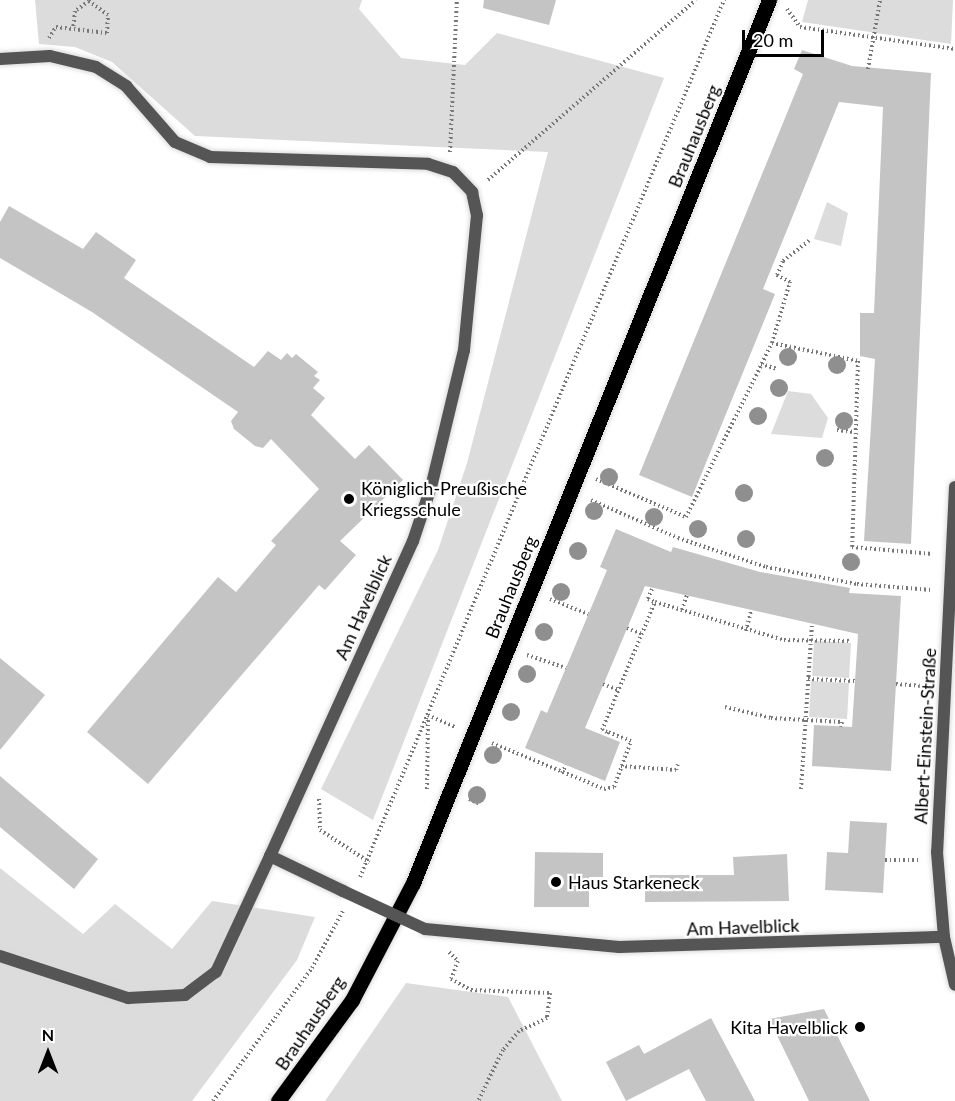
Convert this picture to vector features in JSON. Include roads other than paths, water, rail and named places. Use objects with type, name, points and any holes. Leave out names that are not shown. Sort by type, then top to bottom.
[{"type":"main road","name":"Brauhausberg","points":[[278,1101],[357,991],[413,883],[769,0]]},
{"type":"street","name":"Am Havelblick","points":[[0,59],[37,56],[72,59],[106,72],[135,94],[175,142],[210,157],[428,164],[453,172],[472,192],[477,215],[464,350],[431,487],[413,541],[270,856],[346,896],[425,929],[619,947],[944,937]]},
{"type":"street","name":"Albert-Einstein-Straße","points":[[955,487],[937,861],[944,937],[955,985]]},
{"type":"street","points":[[0,956],[128,998],[185,995],[216,972],[270,856]]},
{"type":"place","name":"Königlich-Preußische Kriegsschule","points":[[349,499]]},
{"type":"place","name":"Haus Starkeneck","points":[[556,882]]},
{"type":"place","name":"Kita Havelblick","points":[[860,1027]]}]
